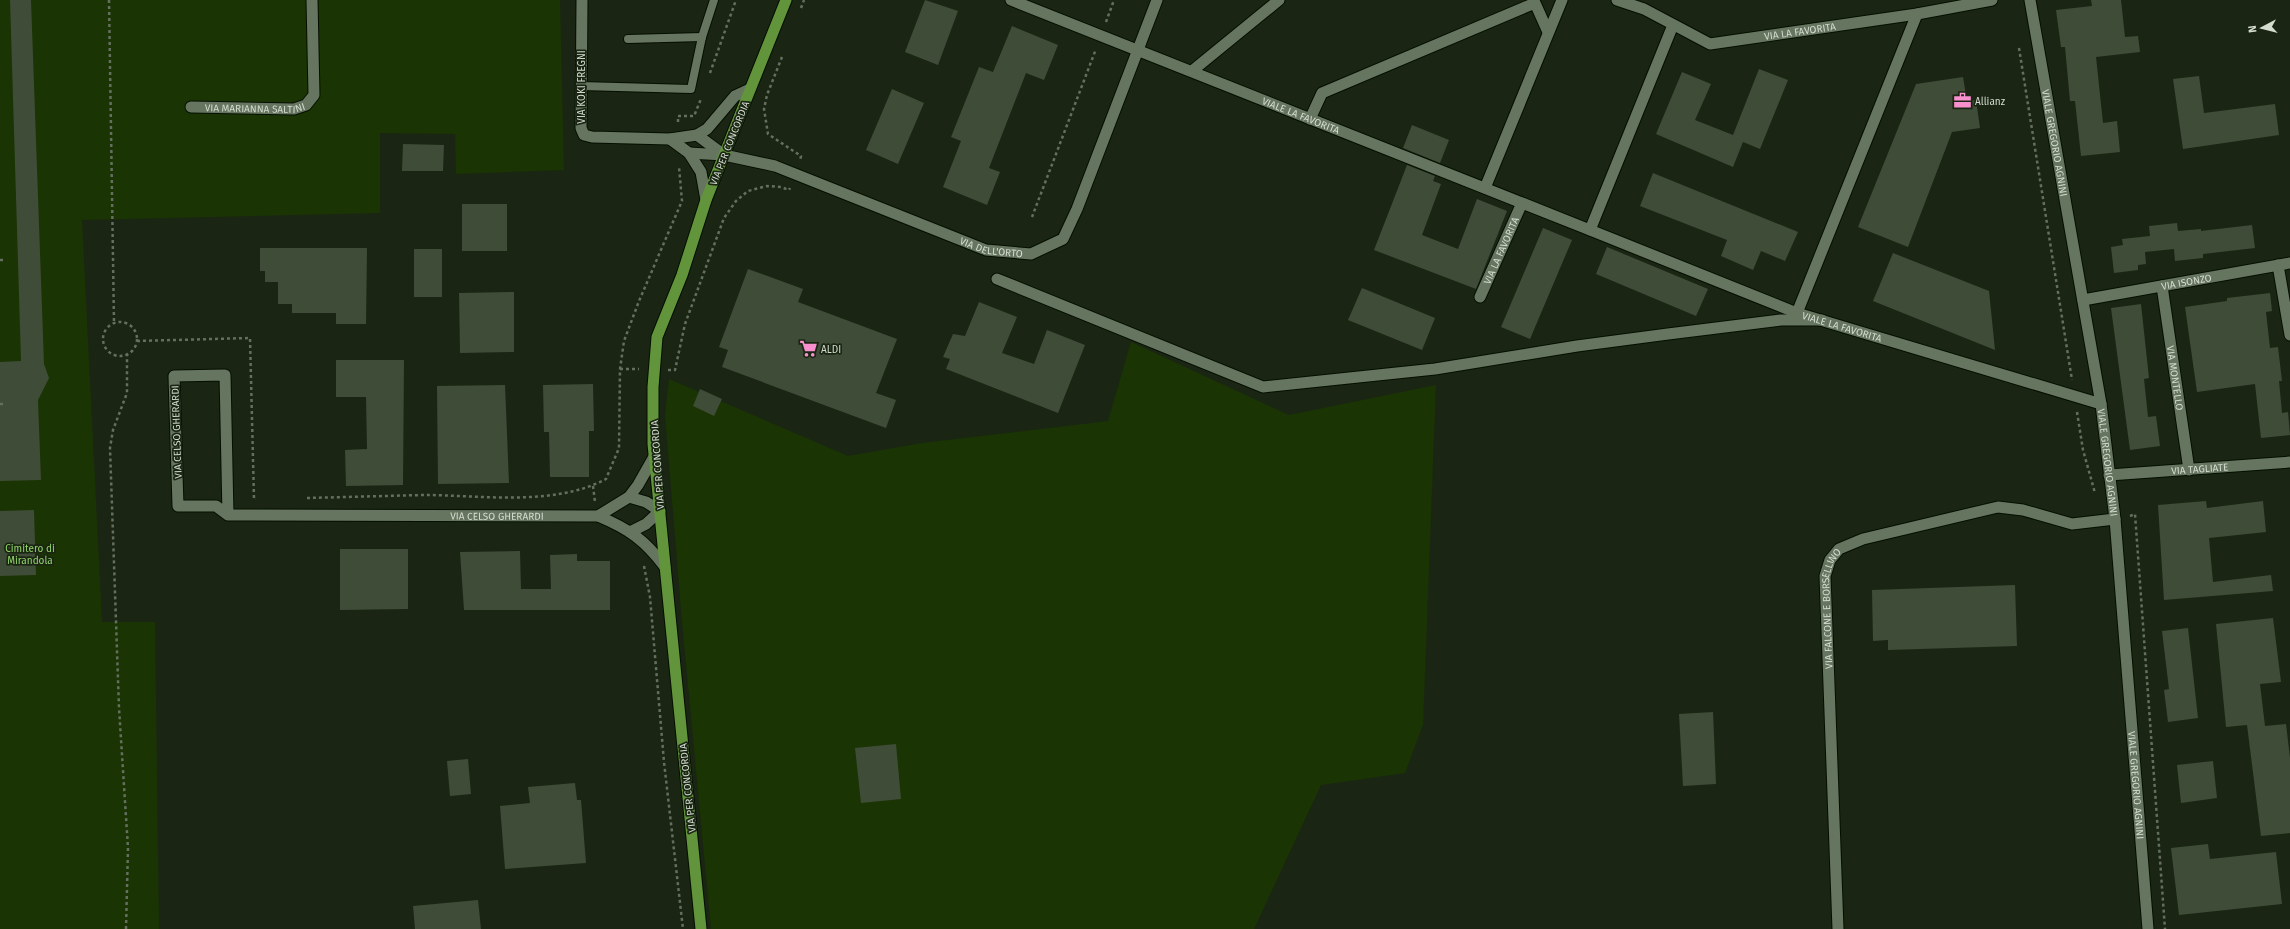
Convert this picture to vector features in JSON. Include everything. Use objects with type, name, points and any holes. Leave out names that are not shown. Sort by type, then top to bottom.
[{"type":"main road","name":"VIA PER CONCORDIA","points":[[702,929],[655,455],[655,368],[657,337],[682,276],[706,200],[786,0]]},
{"type":"street","name":"VIA MARIANNA SALTINI","points":[[191,108],[294,109],[306,105],[314,95],[312,0]]},
{"type":"street","name":"VIA KOKI FREGNI","points":[[582,0],[581,128],[584,135],[592,137],[675,141],[697,135]]},
{"type":"street","name":"VIALE LA FAVORITA","points":[[1012,0],[1797,313],[2101,404]]},
{"type":"street","name":"VIA DELL'ORTO","points":[[688,153],[724,155],[775,166],[986,250],[1031,254],[1062,239],[1077,209],[1157,0]]},
{"type":"street","points":[[1192,71],[1279,0]]},
{"type":"street","points":[[1485,188],[1562,0]]},
{"type":"street","name":"VIA LA FAVORITA","points":[[1617,0],[1644,9],[1710,44],[1917,14],[1992,0]]},
{"type":"street","name":"VIALE GREGORIO AGNINI","points":[[2033,0],[2101,404],[2114,519],[2148,929]]},
{"type":"street","points":[[1310,119],[1322,93],[1534,1],[1548,32]]},
{"type":"street","points":[[1797,313],[1917,14]]},
{"type":"street","points":[[1590,230],[1673,25]]},
{"type":"street","points":[[724,155],[697,135],[707,128],[735,96],[750,89]]},
{"type":"street","points":[[675,141],[688,153],[701,172],[706,200]]},
{"type":"street","name":"VIA LA FAVORITA","points":[[1480,297],[1522,203]]},
{"type":"street","name":"VIA ISONZO","points":[[2083,300],[2290,263]]},
{"type":"street","points":[[2278,265],[2290,335]]},
{"type":"street","points":[[997,279],[1263,387],[1435,369],[1577,346],[1781,320],[1822,320]]},
{"type":"street","name":"VIA MONTELLO","points":[[2162,286],[2189,470]]},
{"type":"street","name":"VIA CELSO GHERARDI","points":[[228,515],[225,376],[174,376],[178,506],[216,506],[228,515],[597,516],[630,532],[650,546],[665,567]]},
{"type":"street","points":[[597,516],[629,497],[638,485],[655,455]]},
{"type":"street","name":"VIA TAGLIATE","points":[[2109,475],[2290,462]]},
{"type":"street","points":[[629,497],[646,502],[660,511],[646,524],[630,532]]},
{"type":"street","name":"VIA FALCONE E BORSELLINO","points":[[1838,929],[1825,576],[1830,560],[1839,549],[1863,539],[1998,507],[2022,510],[2072,524],[2114,519]]},
{"type":"lane","points":[[581,86],[691,90],[702,37],[714,0]]},
{"type":"lane","points":[[628,39],[702,37]]},
{"type":"path","points":[[109,0],[114,323]]},
{"type":"path","points":[[708,77],[736,0]]},
{"type":"path","points":[[798,15],[804,0]]},
{"type":"path","points":[[1032,216],[1114,0]]},
{"type":"path","points":[[2019,48],[2083,450]]},
{"type":"path","points":[[620,369],[655,368],[675,370],[685,324],[724,218],[736,201],[748,191],[767,186],[780,186],[789,190],[796,174],[801,156],[768,134],[764,109],[767,95],[784,51]]},
{"type":"path","points":[[300,498],[424,495],[504,497],[568,494],[593,486],[606,479],[619,448],[620,369],[624,341],[639,301],[682,201],[675,141],[678,116],[694,116],[701,97]]},
{"type":"path","points":[[120,322],[131,326],[137,340],[132,350],[127,354],[117,355],[112,353],[105,345],[104,334],[106,330],[114,323],[120,322]]},
{"type":"path","points":[[137,340],[250,338],[254,499],[261,499]]},
{"type":"path","points":[[126,929],[128,848],[118,708],[110,448],[113,430],[127,393],[127,354]]},
{"type":"path","points":[[0,404],[5,404]]},
{"type":"path","points":[[593,486],[597,516]]},
{"type":"path","points":[[644,561],[650,597],[664,762],[683,929]]},
{"type":"green space","name":"Cimitero di Mirandola","points":[[0,0],[560,0],[564,170],[456,174],[455,134],[380,133],[380,213],[82,220],[102,622],[155,622],[159,929],[0,929]]},
{"type":"green space","points":[[1131,342],[1289,415],[1436,385],[1423,725],[1405,773],[1321,785],[1254,929],[711,929],[682,621],[665,415],[669,379],[848,456],[922,443],[1108,421]]},
{"type":"building","points":[[10,0],[31,0],[44,364],[49,378],[38,400],[41,480],[0,481],[0,362],[21,361]]},
{"type":"building","points":[[925,0],[958,11],[938,65],[905,52]]},
{"type":"building","points":[[2091,0],[2121,0],[2125,37],[2138,36],[2140,52],[2096,57],[2103,123],[2117,121],[2120,152],[2081,156],[2075,101],[2070,101],[2065,47],[2061,47],[2056,10],[2092,6]]},
{"type":"building","points":[[1012,26],[1058,45],[1044,80],[1026,73],[989,168],[1000,172],[987,205],[943,187],[961,141],[951,137],[979,67],[993,72]]},
{"type":"building","points":[[1759,69],[1788,80],[1760,149],[1743,142],[1733,167],[1656,134],[1682,72],[1711,84],[1695,120],[1733,135]]},
{"type":"building","points":[[2199,76],[2204,113],[2275,104],[2279,135],[2183,149],[2173,79]]},
{"type":"building","points":[[1963,77],[1967,101],[1976,100],[1980,128],[1952,132],[1908,247],[1858,227],[1916,84]]},
{"type":"building","points":[[892,89],[924,103],[898,164],[866,150]]},
{"type":"building","points":[[1412,125],[1449,140],[1440,163],[1403,148]]},
{"type":"building","points":[[403,144],[444,145],[443,171],[402,171]]},
{"type":"building","points":[[1407,165],[1435,176],[1433,181],[1441,184],[1422,235],[1458,249],[1477,199],[1507,211],[1476,289],[1374,250]]},
{"type":"building","points":[[1653,173],[1798,232],[1785,261],[1761,251],[1753,270],[1721,256],[1727,240],[1640,206]]},
{"type":"building","points":[[462,204],[507,204],[507,251],[462,251]]},
{"type":"building","points":[[2177,223],[2178,231],[2201,229],[2201,231],[2252,225],[2255,248],[2203,254],[2203,258],[2175,261],[2174,249],[2145,252],[2146,264],[2138,265],[2138,270],[2114,273],[2111,247],[2123,245],[2122,239],[2150,236],[2149,226]]},
{"type":"building","points":[[1543,228],[1572,240],[1530,339],[1501,327]]},
{"type":"building","points":[[1607,247],[1708,289],[1696,316],[1596,274]]},
{"type":"building","points":[[260,248],[367,248],[366,324],[336,324],[336,313],[292,313],[292,304],[278,304],[278,282],[265,282],[265,271],[260,271]]},
{"type":"building","points":[[414,249],[442,249],[442,297],[414,297]]},
{"type":"building","points":[[1893,253],[1989,291],[1995,350],[1873,301]]},
{"type":"building","name":"ALDI","points":[[748,269],[803,289],[798,302],[897,339],[876,393],[896,400],[886,428],[722,367],[728,350],[719,347]]},
{"type":"building","points":[[1362,288],[1435,318],[1422,350],[1348,320]]},
{"type":"building","points":[[514,292],[514,352],[460,353],[459,293]]},
{"type":"building","points":[[2270,293],[2272,311],[2266,312],[2270,348],[2278,347],[2282,381],[2279,381],[2282,413],[2288,412],[2290,435],[2261,438],[2255,384],[2197,392],[2185,307],[2227,301],[2227,298]]},
{"type":"building","points":[[979,302],[1017,317],[1002,353],[1034,364],[1047,330],[1085,345],[1058,413],[946,369],[950,359],[943,357],[953,334],[965,336]]},
{"type":"building","points":[[2141,304],[2149,378],[2144,379],[2148,417],[2156,416],[2160,446],[2130,450],[2111,308]]},
{"type":"building","points":[[336,360],[404,360],[403,485],[346,486],[345,450],[367,449],[366,397],[336,397]]},
{"type":"building","points":[[593,384],[594,431],[589,431],[589,477],[550,477],[549,432],[544,432],[543,385]]},
{"type":"building","points":[[505,385],[509,483],[438,484],[437,386]]},
{"type":"building","points":[[700,389],[722,399],[714,416],[693,406]]},
{"type":"building","points":[[2206,501],[2207,508],[2263,501],[2266,532],[2209,538],[2213,582],[2271,575],[2273,591],[2164,600],[2158,505]]},
{"type":"building","points":[[34,510],[36,575],[0,576],[0,511]]},
{"type":"building","points":[[340,549],[408,549],[408,609],[340,610]]},
{"type":"building","points":[[520,551],[521,589],[551,589],[550,555],[577,554],[577,561],[610,561],[610,610],[464,610],[460,552]]},
{"type":"building","points":[[2015,585],[2017,646],[1888,650],[1888,640],[1873,641],[1872,590]]},
{"type":"building","points":[[2273,618],[2281,682],[2260,684],[2265,726],[2286,724],[2290,758],[2290,833],[2261,836],[2247,725],[2226,727],[2216,624]]},
{"type":"building","points":[[2188,628],[2198,718],[2168,722],[2164,690],[2169,689],[2162,631]]},
{"type":"building","points":[[1713,712],[1716,784],[1683,786],[1679,714]]},
{"type":"building","points":[[896,744],[901,799],[861,803],[855,748]]},
{"type":"building","points":[[468,759],[471,794],[450,796],[447,761]]},
{"type":"building","points":[[2213,761],[2217,798],[2181,803],[2177,765]]},
{"type":"building","points":[[575,783],[577,800],[581,800],[586,863],[505,869],[500,806],[530,803],[528,787]]},
{"type":"building","points":[[2208,844],[2210,859],[2276,852],[2282,904],[2179,915],[2171,848]]},
{"type":"building","points":[[478,900],[481,929],[415,929],[413,906]]},
{"type":"place","name":"Allianz","points":[[1962,101]]},
{"type":"place","name":"ALDI","points":[[808,349]]}]
